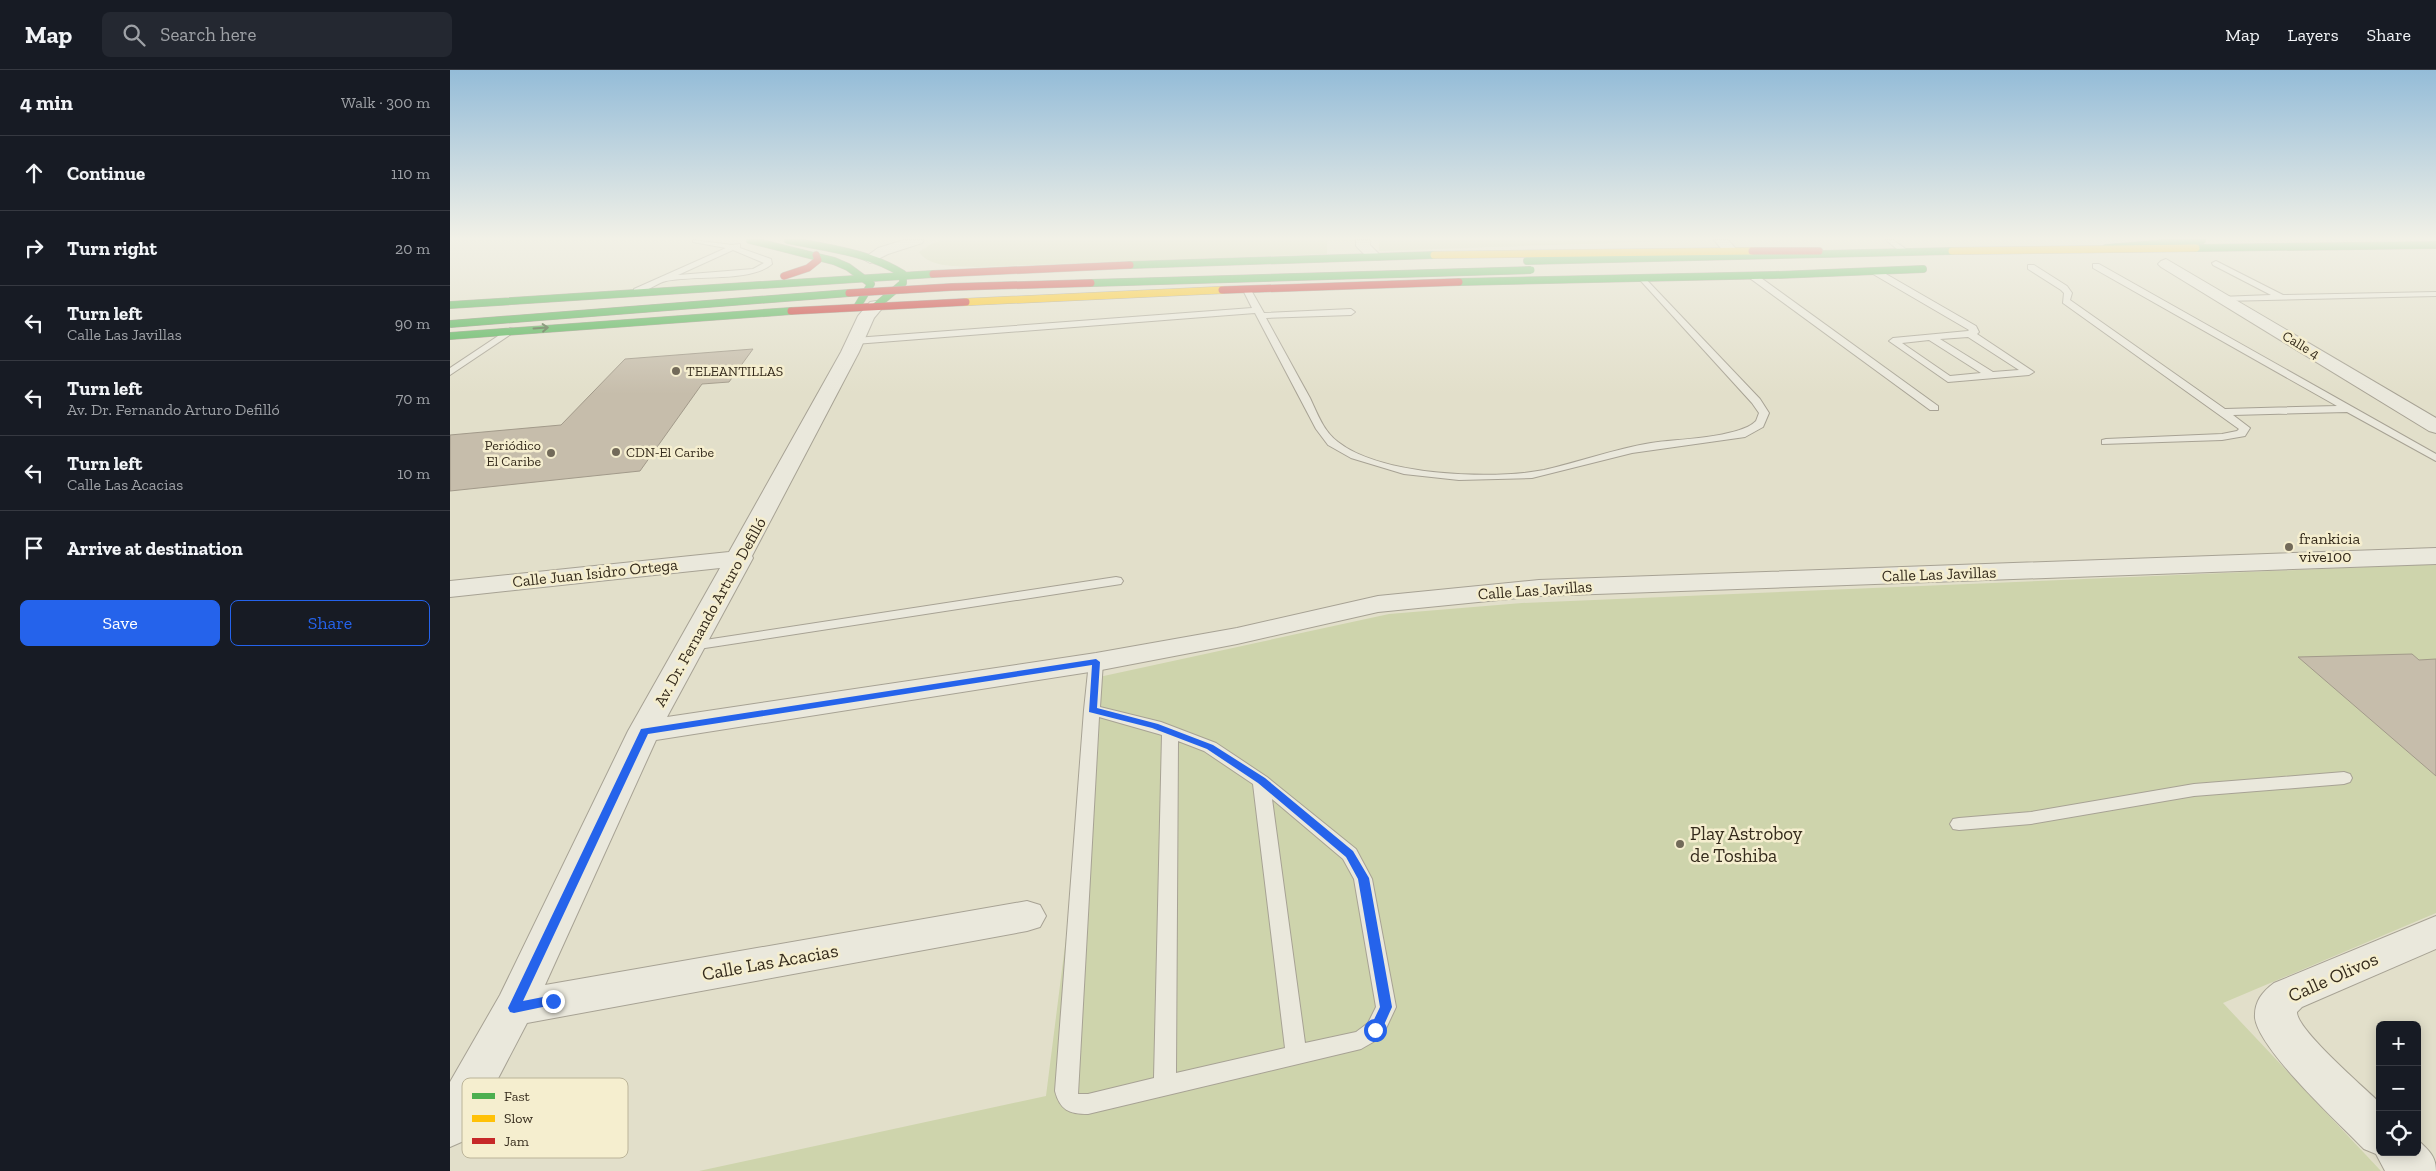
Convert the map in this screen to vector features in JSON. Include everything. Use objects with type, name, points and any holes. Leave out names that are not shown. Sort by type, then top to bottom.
[{"type":"main road","points":[[450,305],[633,291]]},
{"type":"main road","points":[[450,314],[756,291]]},
{"type":"main road","points":[[789,310],[817,303],[832,291]]},
{"type":"main road","points":[[864,317],[869,291]]},
{"type":"main road","points":[[450,324],[892,291]]},
{"type":"main road","points":[[864,317],[893,291]]},
{"type":"main road","points":[[917,291],[922,295],[958,301]]},
{"type":"main road","points":[[450,336],[789,310],[864,317],[958,301],[1211,291]]},
{"type":"street","name":"Calle 4","points":[[2210,291],[2436,427]]},
{"type":"street","name":"Av. Dr. Fernando Arturo Defilló","points":[[476,1078],[514,1008],[644,731],[740,558],[864,317]]},
{"type":"street","name":"Calle Las Javillas","points":[[644,731],[1096,662],[1237,636],[1378,604],[1539,588],[2436,556]]},
{"type":"street","name":"Calle Juan Isidro Ortega","points":[[450,589],[740,558]]},
{"type":"street","name":"Calle Las Acacias","points":[[514,1008],[1027,916]]},
{"type":"street","name":"Calle Olivos","points":[[2376,1130],[2294,1048],[2276,1019],[2277,1004],[2288,994],[2436,932]]},
{"type":"street","name":"Av. Dr. Fernando Arturo Defilló","points":[[450,1125],[462,1103]]},
{"type":"street","points":[[2402,1156],[2416,1171]]},
{"type":"lane","points":[[1248,291],[1321,429],[1335,445],[1373,463],[1443,475],[1489,478],[1533,475],[1583,464],[1616,453],[1741,435],[1762,422],[1764,413],[1756,401],[1655,291]]},
{"type":"lane","points":[[1774,291],[1934,408]]},
{"type":"lane","points":[[1910,291],[1973,328],[1975,332],[1893,341],[1948,379],[2029,372],[1970,334]]},
{"type":"lane","points":[[2067,291],[2066,301],[2245,428],[2241,434],[2222,437],[2106,442]]},
{"type":"lane","points":[[2137,291],[2436,458]]},
{"type":"lane","points":[[2269,291],[2280,297]]},
{"type":"lane","points":[[2223,299],[2436,294]]},
{"type":"lane","points":[[864,317],[1351,312]]},
{"type":"lane","points":[[450,372],[513,330]]},
{"type":"lane","points":[[1930,337],[1992,376]]},
{"type":"lane","points":[[2221,412],[2350,409]]},
{"type":"lane","points":[[692,646],[1116,581]]},
{"type":"lane","points":[[1092,710],[1170,732],[1210,747],[1261,781],[1350,854],[1364,878],[1386,1007],[1375,1030],[1361,1040],[1088,1104],[1073,1104],[1068,1098],[1066,1091],[1092,710],[1096,662]]},
{"type":"lane","points":[[1165,1085],[1170,732]]},
{"type":"lane","points":[[1959,824],[2031,818],[2194,790],[2344,778]]},
{"type":"lane","points":[[1261,781],[1296,1055]]},
{"type":"green space","points":[[2436,564],[2436,913],[2223,1003],[2381,1171],[699,1171],[1046,1096],[1099,677],[1389,614],[1522,603]]},
{"type":"building","name":"Periódico El Caribe","points":[[753,349],[729,382],[702,384],[640,471],[450,491],[450,435],[561,425],[625,359]]},
{"type":"building","points":[[2412,654],[2419,660],[2436,659],[2436,776],[2298,657]]},
{"type":"traffic: fast","points":[[450,305],[662,291]]},
{"type":"traffic: fast","points":[[857,307],[867,291]]},
{"type":"traffic: fast","points":[[876,306],[893,291]]},
{"type":"traffic: fast","points":[[450,324],[849,293]]},
{"type":"traffic: fast","points":[[450,336],[791,311]]},
{"type":"traffic: slow","points":[[966,302],[1193,291]]},
{"type":"traffic: jam","points":[[849,293],[877,291]]},
{"type":"traffic: jam","points":[[791,311],[966,302]]},
{"type":"place","name":"TELEANTILLAS","points":[[676,371]]},
{"type":"place","name":"CDN-El Caribe","points":[[616,452]]},
{"type":"place","name":"Periódico El Caribe","points":[[551,453]]},
{"type":"place","name":"frankicia vive100","points":[[2289,547]]},
{"type":"place","name":"Play Astroboy de Toshiba","points":[[1680,844]]},
{"type":"route","points":[[553,1001],[514,1008],[644,731],[1096,662],[1092,710],[1155,726],[1210,747],[1261,781],[1350,854],[1364,878],[1386,1007],[1375,1030]]}]
